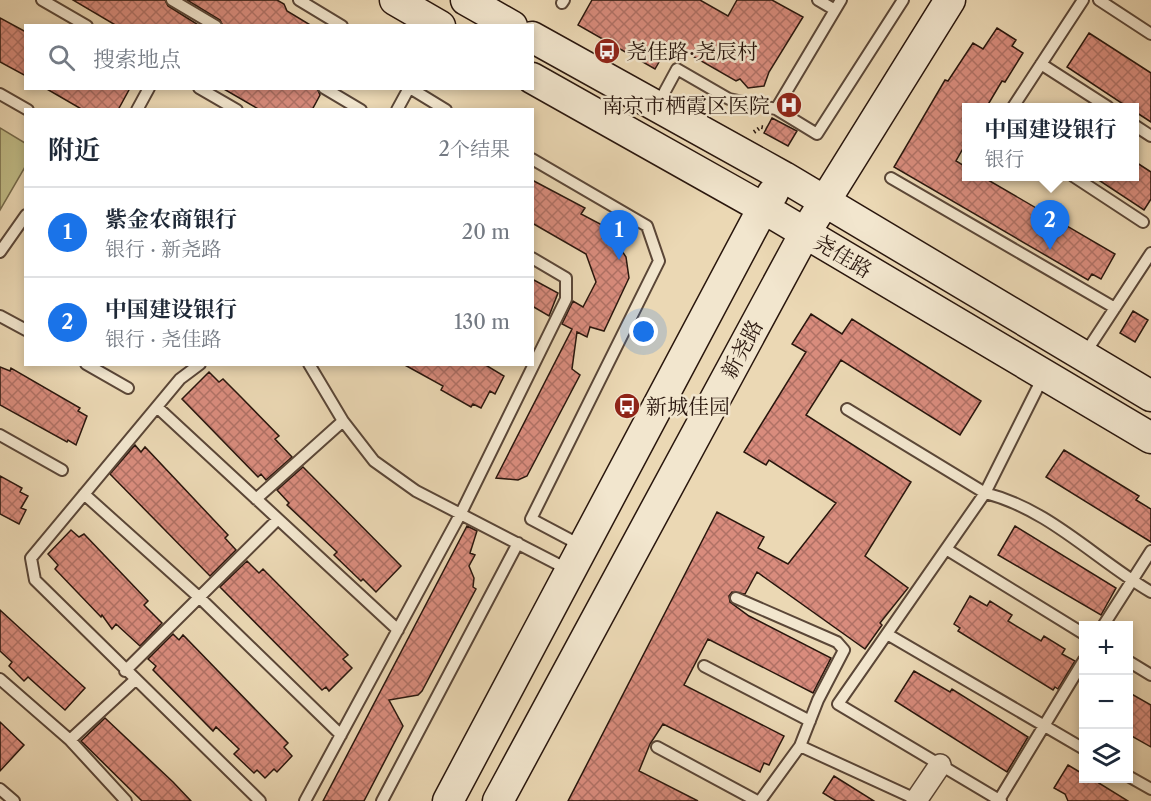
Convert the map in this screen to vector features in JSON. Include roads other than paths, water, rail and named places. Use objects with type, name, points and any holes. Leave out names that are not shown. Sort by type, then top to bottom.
[{"type":"main road","points":[[395,0],[437,24]]},
{"type":"main road","points":[[466,0],[508,24]]},
{"type":"main road","name":"新尧路","points":[[504,799],[805,233],[950,0]]},
{"type":"main road","name":"尧佳路","points":[[534,38],[784,177],[1151,396]]},
{"type":"main road","name":"尧佳路","points":[[534,79],[763,208],[1151,438]]},
{"type":"main road","points":[[448,801],[579,560],[763,208],[784,177]]},
{"type":"street","points":[[919,800],[940,765]]},
{"type":"lane","points":[[42,0],[84,24]]},
{"type":"lane","points":[[172,0],[213,24]]},
{"type":"lane","points":[[299,0],[339,24]]},
{"type":"lane","points":[[818,0],[835,10]]},
{"type":"lane","points":[[776,109],[841,0]]},
{"type":"lane","points":[[657,106],[677,69],[729,99],[776,109],[817,134],[903,0]]},
{"type":"lane","points":[[1016,103],[1083,0]]},
{"type":"lane","points":[[1099,0],[1151,34]]},
{"type":"lane","points":[[1041,64],[1100,103]]},
{"type":"lane","points":[[138,108],[148,90]]},
{"type":"lane","points":[[202,90],[234,108]]},
{"type":"lane","points":[[327,90],[358,108]]},
{"type":"lane","points":[[398,108],[408,90]]},
{"type":"lane","points":[[412,90],[443,108]]},
{"type":"lane","points":[[0,94],[24,108]]},
{"type":"lane","points":[[534,160],[647,226],[659,261],[531,519],[579,560]]},
{"type":"lane","points":[[891,178],[1115,308]]},
{"type":"lane","points":[[1079,181],[1143,222]]},
{"type":"lane","points":[[0,252],[24,219]]},
{"type":"lane","points":[[1084,356],[1151,253]]},
{"type":"lane","points":[[534,259],[566,278],[566,299],[535,356]]},
{"type":"lane","points":[[0,316],[24,329]]},
{"type":"lane","points":[[90,366],[128,388]]},
{"type":"lane","points":[[198,366],[180,380],[31,558],[35,580],[135,681],[260,801]]},
{"type":"lane","points":[[310,366],[343,421],[374,461],[416,491],[518,543],[579,560]]},
{"type":"lane","points":[[305,801],[462,513],[530,366]]},
{"type":"lane","points":[[1045,375],[985,493],[838,704],[1000,800],[1079,667]]},
{"type":"lane","points":[[157,407],[398,630]]},
{"type":"lane","points":[[847,409],[985,493],[1010,500],[1049,520],[1151,592]]},
{"type":"lane","points":[[256,499],[343,421]]},
{"type":"lane","points":[[0,435],[62,470]]},
{"type":"lane","points":[[84,494],[201,599],[341,735]]},
{"type":"lane","points":[[125,671],[201,599],[278,519]]},
{"type":"lane","points":[[382,801],[518,543]]},
{"type":"lane","points":[[946,549],[1079,632]]},
{"type":"lane","points":[[1107,621],[1151,551]]},
{"type":"lane","points":[[657,747],[759,801],[800,747],[844,650],[837,642],[736,598]]},
{"type":"lane","points":[[887,634],[1079,747]]},
{"type":"lane","points":[[1133,664],[1151,675]]},
{"type":"lane","points":[[704,666],[810,721]]},
{"type":"lane","points":[[0,679],[70,740],[126,801]]},
{"type":"lane","points":[[70,740],[135,681]]},
{"type":"lane","points":[[800,747],[919,800]]},
{"type":"lane","points":[[1133,779],[1151,789]]},
{"type":"lane","points":[[0,789],[14,801]]},
{"type":"place","name":"尧佳路·尧辰村","points":[[607,51]]},
{"type":"place","name":"南京市栖霞区医院","points":[[789,105]]},
{"type":"place","name":"中国建设银行","points":[[1050,250]]},
{"type":"place","name":"紫金农商银行","points":[[619,260]]},
{"type":"place","name":"新城佳园","points":[[627,406]]}]
